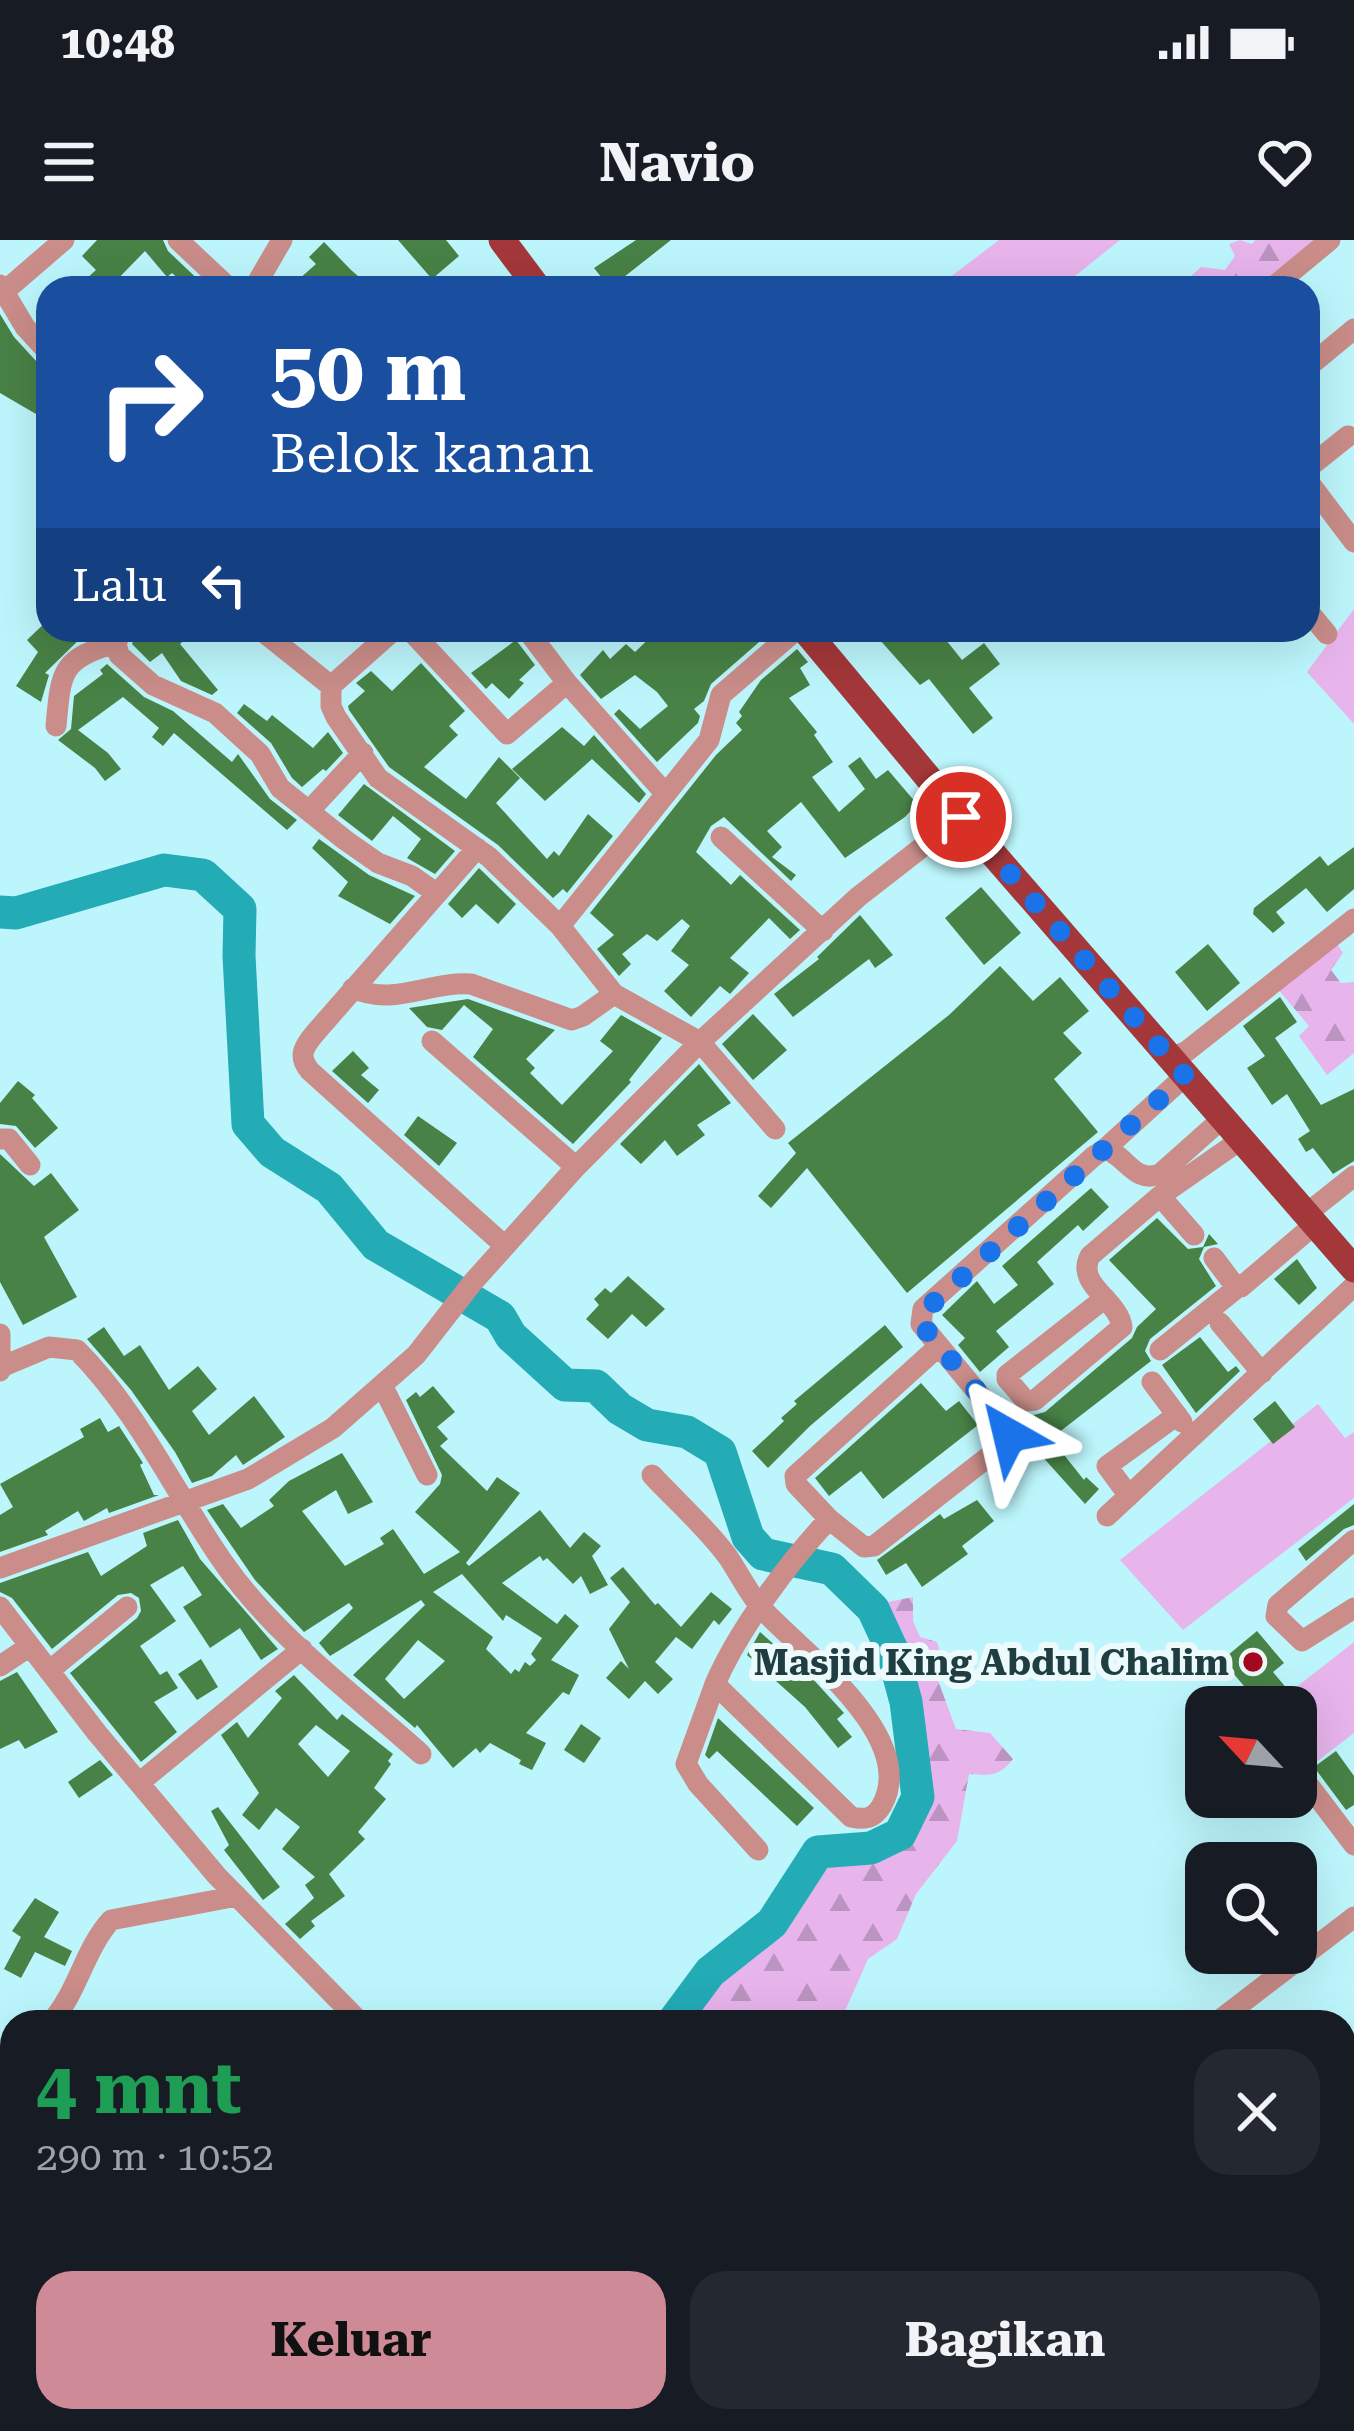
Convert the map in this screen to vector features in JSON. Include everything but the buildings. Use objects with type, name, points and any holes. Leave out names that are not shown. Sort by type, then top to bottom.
[{"type":"main road","points":[[502,240],[526,276]]},
{"type":"main road","points":[[818,642],[961,817],[1187,1055],[1233,1129],[1354,1269]]},
{"type":"street","points":[[36,339],[2,291],[64,240]]},
{"type":"street","points":[[178,240],[217,276]]},
{"type":"street","points":[[261,276],[282,240]]},
{"type":"street","points":[[1286,276],[1330,240]]},
{"type":"street","points":[[1320,357],[1354,329]]},
{"type":"street","points":[[1320,458],[1348,436]]},
{"type":"street","points":[[1320,495],[1352,534]]},
{"type":"street","points":[[1320,625],[1327,634]]},
{"type":"street","points":[[56,726],[65,669],[76,657],[107,642]]},
{"type":"street","points":[[119,642],[118,655],[153,685],[215,713],[264,759],[273,781],[308,811],[378,863],[412,876],[436,893]]},
{"type":"street","points":[[276,642],[331,686]]},
{"type":"street","points":[[380,642],[331,686],[330,697],[336,717],[378,778],[477,848],[560,926],[614,994],[700,1042],[775,1129]]},
{"type":"street","points":[[421,642],[507,734],[567,683]]},
{"type":"street","points":[[536,642],[664,792]]},
{"type":"street","points":[[560,926],[713,732],[721,695],[798,642]]},
{"type":"street","points":[[308,811],[363,753]]},
{"type":"street","points":[[0,1568],[185,1504],[263,1471],[333,1427],[416,1355],[473,1282],[576,1167],[700,1042],[858,897],[961,817]]},
{"type":"street","points":[[721,837],[823,931]]},
{"type":"street","points":[[477,848],[302,1050],[304,1065],[506,1246]]},
{"type":"street","points":[[939,1346],[795,1476],[824,1524],[864,1547],[874,1546],[1006,1443],[1006,1426],[921,1324],[923,1310],[1106,1149],[1187,1055],[1354,919]]},
{"type":"street","points":[[353,988],[393,997],[441,985],[471,984],[572,1020],[614,994]]},
{"type":"street","points":[[432,1041],[576,1167]]},
{"type":"street","points":[[1106,1149],[1150,1178],[1233,1129]]},
{"type":"street","points":[[1105,1298],[1007,1375],[1026,1401],[1036,1400],[1122,1327],[1122,1318],[1105,1298],[1088,1278],[1085,1265],[1090,1256],[1233,1129]]},
{"type":"street","points":[[0,1139],[9,1139],[30,1165]]},
{"type":"street","points":[[1160,1351],[1238,1287],[1345,1184]]},
{"type":"street","points":[[1160,1196],[1194,1235]]},
{"type":"street","points":[[1214,1258],[1238,1287]]},
{"type":"street","points":[[1107,1516],[1354,1286]]},
{"type":"street","points":[[1220,1323],[1262,1372]]},
{"type":"street","points":[[0,1334],[1,1369],[49,1347],[77,1350],[237,1581],[302,1649],[422,1754]]},
{"type":"street","points":[[1152,1382],[1193,1437]]},
{"type":"street","points":[[382,1385],[427,1475]]},
{"type":"street","points":[[1129,1496],[1107,1466],[1177,1415]]},
{"type":"street","points":[[652,1475],[725,1553],[762,1609],[847,1690],[862,1711],[887,1761],[890,1785],[880,1808],[873,1816],[850,1817],[715,1684]]},
{"type":"street","points":[[758,1850],[698,1784],[686,1764],[724,1664],[777,1580],[824,1524]]},
{"type":"street","points":[[1354,1540],[1278,1605],[1276,1616],[1302,1641],[1354,1608]]},
{"type":"street","points":[[0,1607],[139,1783],[237,1896],[347,2010]]},
{"type":"street","points":[[49,1671],[127,1607]]},
{"type":"street","points":[[0,1666],[29,1646]]},
{"type":"street","points":[[139,1783],[302,1649]]},
{"type":"street","points":[[1317,1796],[1354,1845]]},
{"type":"street","points":[[60,2010],[111,1920],[237,1896]]},
{"type":"street","points":[[1232,2010],[1354,1917]]},
{"type":"green space","points":[[999,240],[1120,240],[1075,276],[952,276]]},
{"type":"green space","points":[[1323,240],[1312,242],[1275,276],[1191,276],[1201,267],[1225,270],[1235,256],[1229,244]]},
{"type":"green space","points":[[1354,609],[1354,724],[1307,672]]},
{"type":"green space","points":[[1337,944],[1343,953],[1331,970],[1341,983],[1354,982],[1354,1053],[1327,1075],[1299,1036],[1309,1026],[1277,988]]},
{"type":"green space","points":[[1318,1404],[1345,1438],[1354,1432],[1354,1498],[1183,1630],[1120,1560]]},
{"type":"green space","points":[[913,1597],[913,1621],[920,1637],[937,1642],[942,1658],[936,1675],[956,1729],[990,1733],[1013,1759],[994,1774],[969,1774],[957,1841],[916,1894],[897,1939],[868,1959],[845,2010],[691,2010],[715,1977],[777,1928],[822,1859],[884,1851],[902,1841],[917,1822],[923,1795],[918,1726],[899,1656],[878,1604]]},
{"type":"green space","points":[[1354,1642],[1354,1733],[1317,1761],[1317,1686],[1298,1686]]},
{"type":"waterway","points":[[0,912],[16,913],[164,870],[203,875],[240,909],[248,1124],[272,1152],[329,1188],[376,1245],[500,1317],[511,1336],[565,1385],[596,1386],[620,1409],[647,1425],[687,1432],[720,1452],[748,1537],[763,1554],[832,1569],[873,1609],[892,1650],[906,1702],[918,1797],[900,1834],[871,1848],[818,1852],[772,1923],[710,1972],[682,2010]]},
{"type":"place","name":"Masjid King Abdul Chalim","points":[[1253,1662]]},
{"type":"route","points":[[961,817],[1185,1076],[920,1315],[921,1324],[1009,1435]]}]
